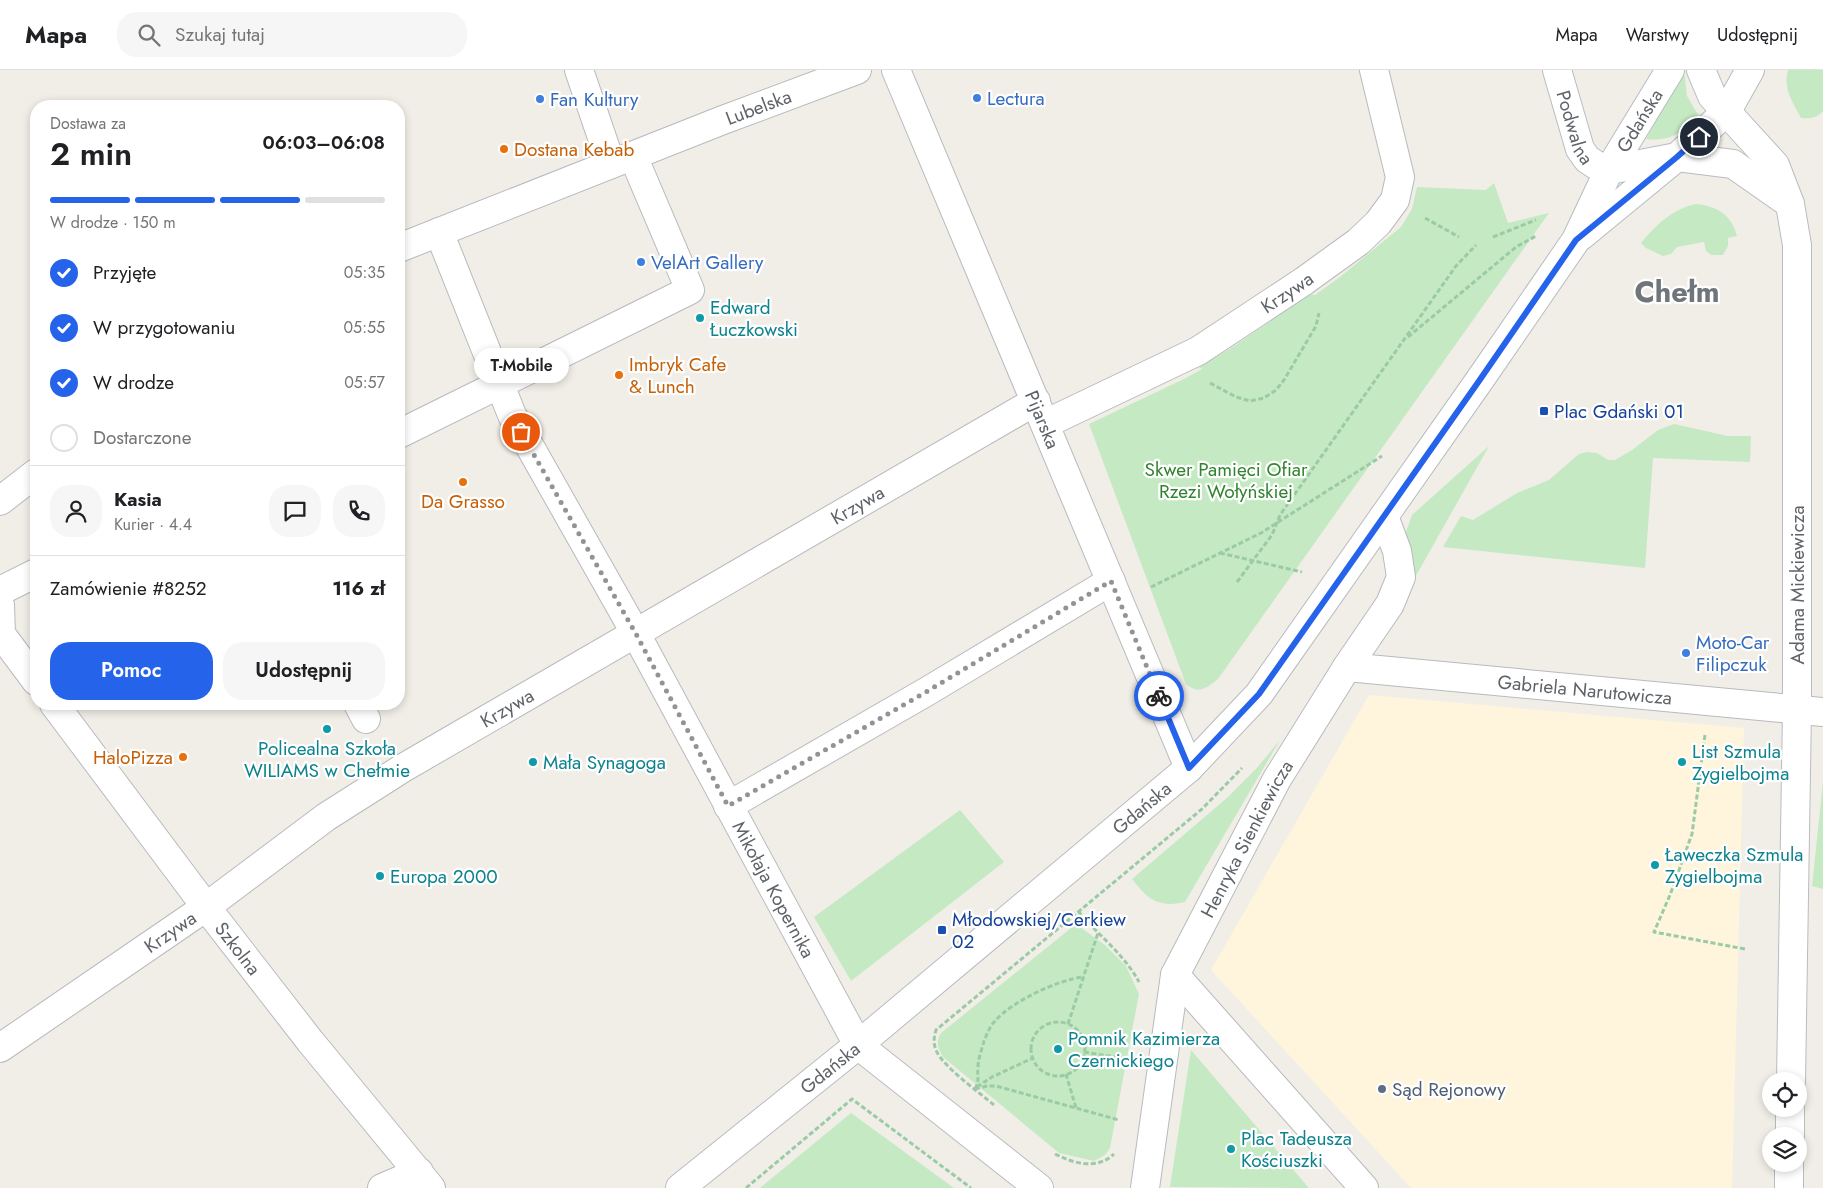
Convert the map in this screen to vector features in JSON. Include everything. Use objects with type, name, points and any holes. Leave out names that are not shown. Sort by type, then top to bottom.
[{"type":"street","points":[[405,431],[690,290],[622,160],[579,70]]},
{"type":"street","name":"Lubelska","points":[[405,246],[858,70]]},
{"type":"street","name":"Pijarska","points":[[896,70],[1189,768]]},
{"type":"street","name":"Krzywa","points":[[0,1048],[206,907],[326,817],[403,768],[636,634],[1041,413],[1198,351],[1304,281],[1358,242],[1378,223],[1395,200],[1400,177],[1374,70]]},
{"type":"street","name":"Podwalna","points":[[1557,70],[1580,149],[1587,159],[1609,170]]},
{"type":"street","name":"Gdańska","points":[[680,1188],[858,1045],[1189,768],[1259,694],[1576,240],[1609,170],[1670,70]]},
{"type":"street","name":"Adama Mickiewicza","points":[[1701,70],[1712,96],[1775,165],[1790,204],[1798,245],[1810,711],[1790,1072]]},
{"type":"street","name":"Gdańska","points":[[1576,240],[1677,157],[1727,112],[1750,70]]},
{"type":"street","points":[[1677,157],[1733,164],[1790,204]]},
{"type":"street","name":"Gdańska","points":[[1609,170],[1677,157]]},
{"type":"street","name":"Mikołaja Kopernika","points":[[439,232],[512,415],[636,634],[858,1045],[1039,1188]]},
{"type":"street","points":[[0,501],[30,478]]},
{"type":"street","name":"Henryka Sienkiewicza","points":[[1145,1188],[1175,975],[1277,779],[1347,666],[1390,604],[1401,577],[1397,550],[1384,516]]},
{"type":"street","points":[[0,592],[30,576]]},
{"type":"street","points":[[728,806],[926,692],[1111,581]]},
{"type":"street","points":[[0,605],[1,634],[30,673]]},
{"type":"street","name":"Gabriela Narutowicza","points":[[1347,666],[1810,711]]},
{"type":"street","name":"Szkolna","points":[[58,710],[206,907],[310,1041],[425,1180]]},
{"type":"street","points":[[1175,975],[1364,1188]]},
{"type":"street","points":[[1789,1172],[1789,1188]]},
{"type":"street","points":[[382,1188],[425,1180]]},
{"type":"path","points":[[1493,237],[1536,220]]},
{"type":"path","points":[[1236,582],[1272,535],[1280,515],[1456,266],[1476,245]]},
{"type":"path","points":[[1403,342],[1516,248]]},
{"type":"path","points":[[1144,590],[1261,532],[1387,453]]},
{"type":"path","points":[[1220,552],[1307,574]]},
{"type":"path","points":[[1706,729],[1692,834],[1670,895],[1654,932],[1745,949]]},
{"type":"path","points":[[1078,911],[1125,960],[1143,990]]},
{"type":"path","points":[[1068,1024],[1098,933]]},
{"type":"path","points":[[975,1089],[979,1081],[978,1066],[984,1043],[991,1024],[996,1018],[1048,988],[1074,978],[1084,977]]},
{"type":"path","points":[[1052,1023],[1068,1024],[1076,1029],[1081,1036],[1084,1052],[1082,1060],[1077,1067],[1066,1074],[1052,1075],[1044,1072],[1037,1066],[1033,1058],[1032,1040],[1044,1026],[1052,1023]]},
{"type":"path","points":[[1084,1052],[1132,1060]]},
{"type":"path","points":[[975,1089],[992,1077],[1033,1058]]},
{"type":"path","points":[[1066,1074],[1076,1108]]},
{"type":"path","points":[[975,1089],[996,1086],[1121,1121],[1122,1112]]},
{"type":"path","points":[[975,1089],[996,1106]]},
{"type":"path","points":[[746,1188],[852,1100],[971,1188]]},
{"type":"path","points":[[1053,1153],[1064,1158],[1094,1165],[1106,1161],[1114,1154],[1116,1146]]},
{"type":"shaded area","points":[[1369,695],[1744,728],[1732,1188],[1411,1188],[1211,970]]},
{"type":"green space","points":[[1684,70],[1687,96],[1700,118],[1675,135],[1655,140],[1646,139]]},
{"type":"green space","points":[[1788,70],[1823,70],[1823,111],[1816,117],[1801,118],[1788,89]]},
{"type":"green space","name":"Skwer Pamięci Ofiar Rzezi Wołyńskiej","points":[[1494,183],[1508,223],[1549,213],[1218,679],[1202,689],[1198,690],[1190,687],[1186,684],[1089,424],[1202,369],[1199,367],[1231,348],[1310,294],[1315,295],[1340,277],[1401,227],[1412,209],[1417,187],[1486,190]]},
{"type":"green space","points":[[1696,204],[1717,209],[1727,217],[1735,229],[1737,236],[1728,238],[1728,246],[1723,255],[1711,255],[1706,251],[1704,242],[1677,247],[1671,254],[1663,256],[1646,248],[1641,243],[1672,214],[1687,206]]},
{"type":"green space","points":[[1674,424],[1728,436],[1751,436],[1750,462],[1653,458],[1645,568],[1443,547],[1461,516],[1473,520],[1517,493],[1549,480],[1579,454],[1587,452],[1597,453],[1608,460],[1615,460],[1632,450],[1658,430]]},
{"type":"green space","points":[[1489,446],[1408,590],[1405,548],[1406,532],[1412,515]]},
{"type":"green space","points":[[1280,740],[1185,902],[1176,904],[1161,903],[1143,892],[1132,879],[1228,797],[1256,769]]},
{"type":"green space","points":[[1823,782],[1823,889],[1812,886]]},
{"type":"green space","points":[[960,810],[1004,862],[851,981],[814,917]]},
{"type":"green space","points":[[1076,924],[1105,945],[1126,966],[1139,994],[1110,1148],[1105,1155],[1094,1161],[1059,1153],[943,1057],[938,1045],[941,1033]]},
{"type":"green space","points":[[1191,1050],[1309,1188],[1170,1187]]},
{"type":"green space","points":[[851,1113],[954,1188],[760,1188]]},
{"type":"way so far","points":[[521,432],[636,634],[728,806],[926,692],[1111,581],[1159,696]]},
{"type":"place","name":"Lectura","points":[[977,98]]},
{"type":"place","name":"Fan Kultury","points":[[540,99]]},
{"type":"place","name":"Dostana Kebab","points":[[504,149]]},
{"type":"place","name":"VelArt Gallery","points":[[641,262]]},
{"type":"place","name":"Edward Łuczkowski","points":[[700,318]]},
{"type":"place","name":"Imbryk Cafe & Lunch","points":[[619,375]]},
{"type":"place","name":"Plac Gdański 01","points":[[1544,411]]},
{"type":"place","name":"T-Mobile","points":[[521,432]]},
{"type":"place","name":"Da Grasso","points":[[463,482]]},
{"type":"place","name":"Moto-Car Filipczuk","points":[[1686,653]]},
{"type":"place","name":"Policealna Szkoła WILIAMS w Chełmie","points":[[327,729]]},
{"type":"place","name":"HaloPizza","points":[[183,757]]},
{"type":"place","name":"Mała Synagoga","points":[[533,762]]},
{"type":"place","name":"List Szmula Zygielbojma","points":[[1682,762]]},
{"type":"place","name":"Ławeczka Szmula Zygielbojma","points":[[1655,865]]},
{"type":"place","name":"Europa 2000","points":[[380,876]]},
{"type":"place","name":"Młodowskiej/Cerkiew 02","points":[[942,930]]},
{"type":"place","name":"Pomnik Kazimierza Czernickiego","points":[[1058,1049]]},
{"type":"place","name":"Sąd Rejonowy","points":[[1382,1089]]},
{"type":"place","name":"Plac Tadeusza Kościuszki","points":[[1231,1149]]},
{"type":"district","name":"Chełm","points":[[1677,292]]},
{"type":"route","points":[[1159,696],[1189,768],[1259,694],[1576,240],[1699,137]]}]
